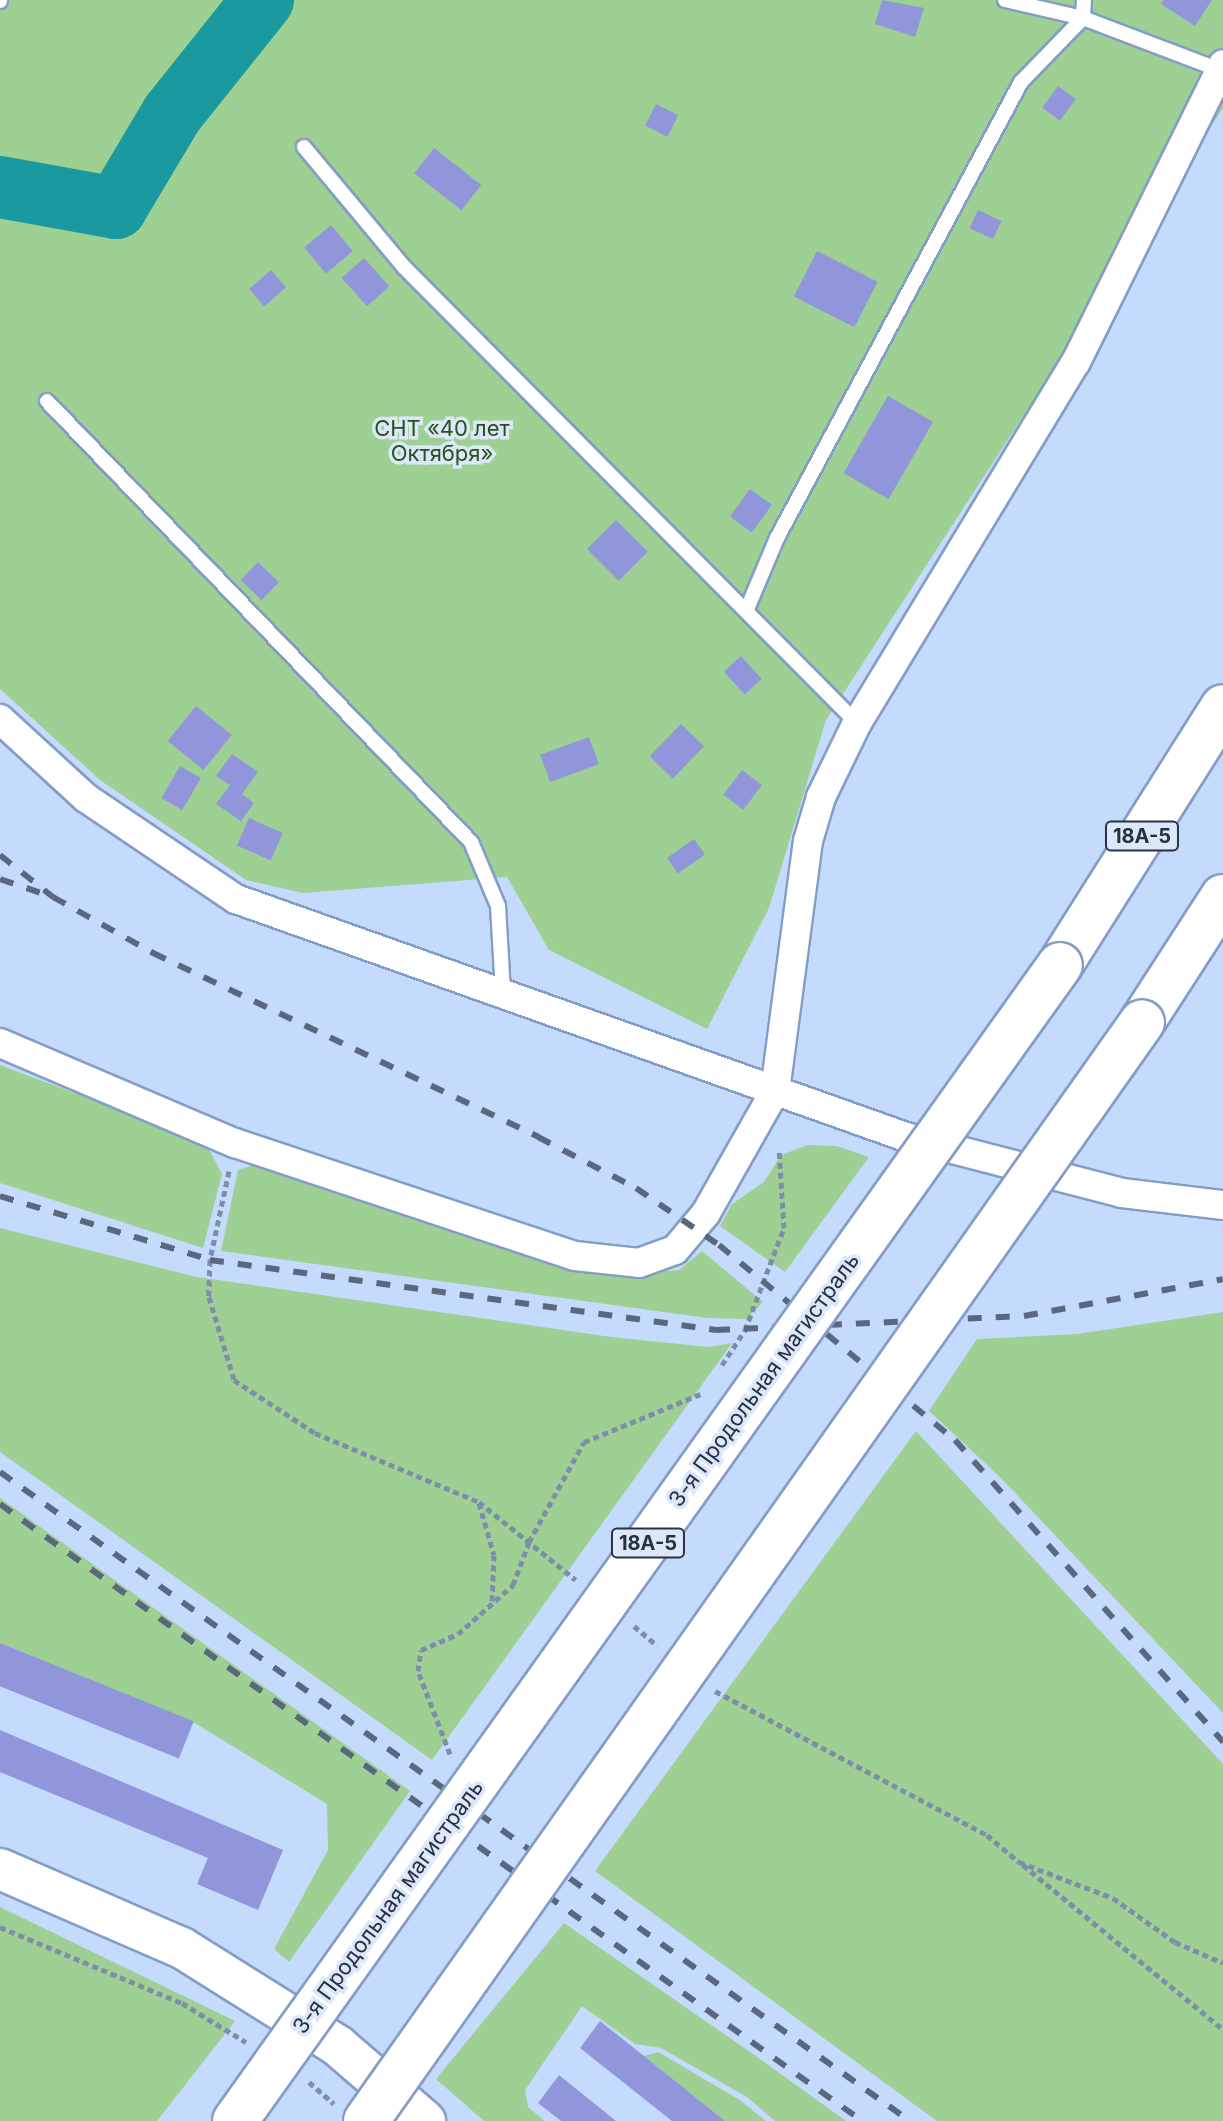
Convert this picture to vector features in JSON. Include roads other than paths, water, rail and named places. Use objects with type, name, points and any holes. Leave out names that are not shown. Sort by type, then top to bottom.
[{"type":"highway","name":"3-я Продольная магистраль","points":[[235,2121],[1060,965],[1223,707]]},
{"type":"highway","points":[[353,2116],[1142,1022],[1223,897]]},
{"type":"main road","points":[[0,1869],[182,1948],[338,2046],[425,2121]]},
{"type":"street","points":[[0,1043],[235,1143],[575,1256],[639,1263],[675,1250],[706,1213],[775,1091],[808,841],[857,723],[1076,362],[1221,67]]},
{"type":"street","points":[[0,719],[86,798],[236,899],[906,1137],[1122,1193],[1223,1205]]},
{"type":"lane","points":[[1005,0],[1083,18],[1221,67]]},
{"type":"lane","points":[[747,609],[777,538],[1021,82],[1083,18],[1084,0]]},
{"type":"lane","points":[[304,147],[403,266],[857,723]]},
{"type":"lane","points":[[47,401],[471,842],[498,906],[503,994]]},
{"type":"waterway","points":[[0,187],[116,208],[172,114],[263,0]]},
{"type":"railway","points":[[0,855],[53,897],[153,953],[538,1137],[636,1188],[719,1245],[955,1440],[1223,1742]]},
{"type":"railway","points":[[0,879],[41,893]]},
{"type":"railway","points":[[0,1196],[210,1260],[716,1330],[1024,1316],[1223,1279]]},
{"type":"railway","points":[[0,1472],[910,2121]]},
{"type":"railway","points":[[0,1504],[862,2121]]},
{"type":"park label","name":"СНТ «40 лет Октября»","points":[[442,440]]}]
